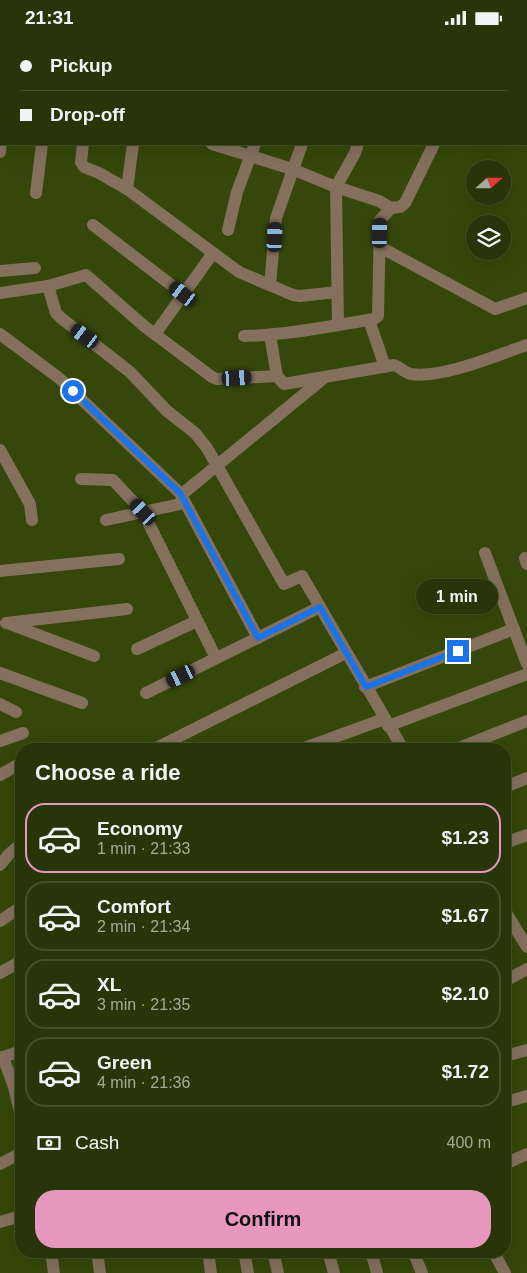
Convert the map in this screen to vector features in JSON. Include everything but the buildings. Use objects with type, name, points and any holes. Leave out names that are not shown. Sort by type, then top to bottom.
[{"type":"street","points":[[36,193],[42,145]]},
{"type":"street","points":[[84,145],[81,162],[84,167],[127,189],[238,272],[293,295],[337,292]]},
{"type":"street","points":[[127,189],[133,145]]},
{"type":"street","points":[[222,145],[253,150],[292,169],[336,187],[379,201],[391,208],[400,207],[405,203],[434,145]]},
{"type":"street","points":[[270,285],[276,219],[302,145]]},
{"type":"street","points":[[338,325],[336,187],[358,145]]},
{"type":"street","points":[[228,230],[237,192],[253,150]]},
{"type":"street","points":[[244,335],[270,335],[374,319],[378,316],[380,220],[391,208]]},
{"type":"street","points":[[93,225],[183,294]]},
{"type":"street","points":[[380,247],[496,309],[527,298]]},
{"type":"street","points":[[155,334],[213,253]]},
{"type":"street","points":[[0,271],[35,267]]},
{"type":"street","points":[[0,293],[48,286],[86,275],[155,334],[212,377],[217,379],[277,376]]},
{"type":"street","points":[[48,286],[56,313],[130,372],[167,411],[195,433],[207,448],[216,467],[284,584],[302,576],[399,743]]},
{"type":"street","points":[[368,320],[385,367]]},
{"type":"street","points":[[0,334],[59,378],[183,499],[258,638]]},
{"type":"street","points":[[270,335],[277,376],[284,384],[394,365],[407,373],[413,374],[439,372],[527,345]]},
{"type":"street","points":[[106,520],[143,512],[183,499],[216,467],[325,377]]},
{"type":"street","points":[[0,450],[30,504],[32,519]]},
{"type":"street","points":[[81,479],[113,480],[143,512],[216,658]]},
{"type":"street","points":[[485,553],[527,664]]},
{"type":"street","points":[[0,571],[119,559]]},
{"type":"street","points":[[146,693],[320,607]]},
{"type":"street","points":[[3,622],[127,609]]},
{"type":"street","points":[[137,649],[197,621]]},
{"type":"street","points":[[3,622],[94,656]]},
{"type":"street","points":[[366,687],[514,629]]},
{"type":"street","points":[[166,743],[346,653]]},
{"type":"street","points":[[0,673],[82,703]]},
{"type":"street","points":[[321,743],[527,674]]},
{"type":"street","points":[[0,704],[16,712]]},
{"type":"street","points":[[471,743],[527,721]]},
{"type":"street","points":[[0,741],[23,733]]},
{"type":"street","points":[[0,775],[15,766]]},
{"type":"street","points":[[511,785],[527,778]]},
{"type":"street","points":[[511,841],[527,835]]},
{"type":"street","points":[[0,865],[15,849]]},
{"type":"street","points":[[0,921],[15,911]]},
{"type":"street","points":[[511,921],[527,947]]},
{"type":"street","points":[[0,973],[15,964]]},
{"type":"street","points":[[511,978],[527,969]]},
{"type":"street","points":[[511,1054],[527,1050]]},
{"type":"street","points":[[15,1053],[2,1057],[15,1081]]},
{"type":"street","points":[[511,1100],[527,1096]]},
{"type":"street","points":[[511,1162],[527,1155]]},
{"type":"street","points":[[0,1164],[15,1156]]},
{"type":"street","points":[[0,1222],[15,1218]]},
{"type":"street","points":[[52,1258],[54,1273]]},
{"type":"street","points":[[98,1258],[100,1273]]},
{"type":"street","points":[[209,1258],[211,1273]]},
{"type":"street","points":[[245,1258],[248,1273]]},
{"type":"street","points":[[275,1258],[278,1273]]},
{"type":"street","points":[[330,1258],[334,1273]]},
{"type":"street","points":[[372,1258],[377,1273]]},
{"type":"street","points":[[416,1258],[422,1273]]},
{"type":"street","points":[[497,1258],[505,1273]]},
{"type":"route","points":[[73,391],[180,493],[258,638],[320,607],[366,687],[458,651]]}]
